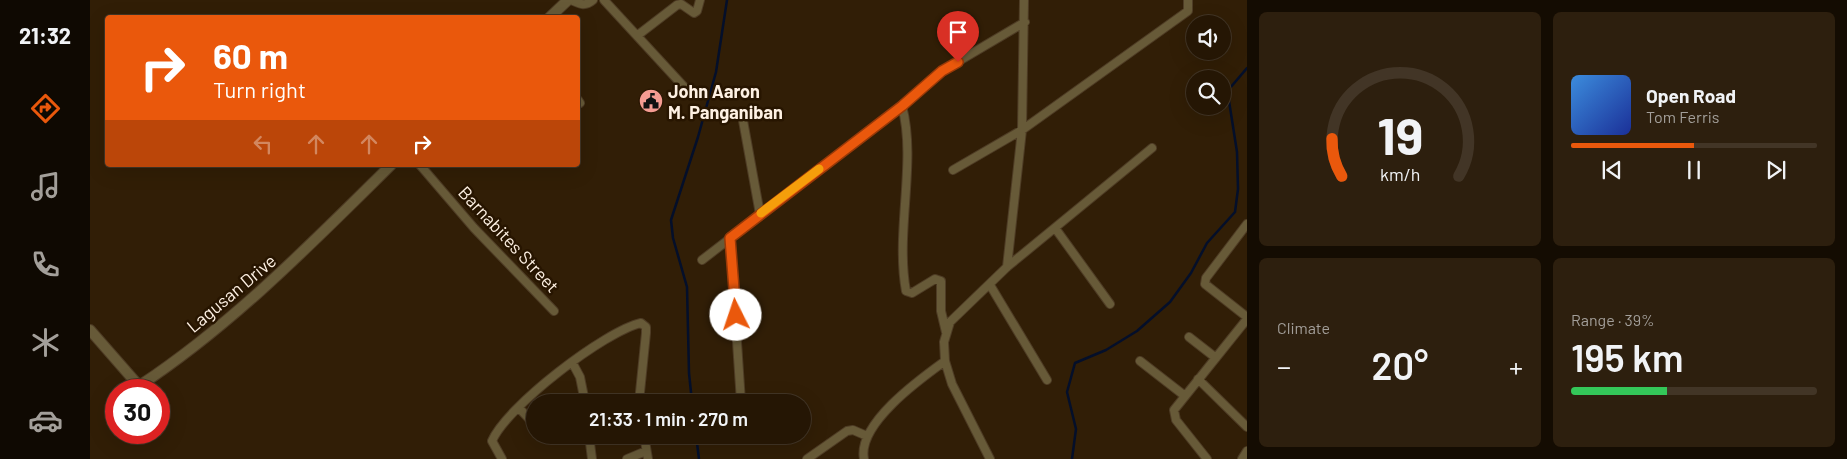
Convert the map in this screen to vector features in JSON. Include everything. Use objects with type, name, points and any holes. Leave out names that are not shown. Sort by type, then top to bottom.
[{"type":"street","points":[[552,15],[570,0],[583,5],[593,0]]},
{"type":"street","points":[[604,0],[686,89]]},
{"type":"street","points":[[638,36],[677,5],[680,4],[694,13],[697,11],[700,0]]},
{"type":"street","points":[[1007,267],[1022,130],[1024,0]]},
{"type":"street","points":[[954,170],[1022,130],[1188,11],[1188,0]]},
{"type":"street","points":[[702,260],[902,106],[942,71],[1025,22]]},
{"type":"street","points":[[902,106],[905,117],[906,172],[902,223],[906,291],[912,293],[935,279],[941,281],[941,311],[946,332],[945,361],[961,406],[987,457]]},
{"type":"street","points":[[742,115],[760,214]]},
{"type":"street","points":[[946,332],[955,316],[1007,267],[1152,148]]},
{"type":"street","name":"Lagusan Drive","points":[[90,330],[139,386],[198,343],[280,274],[389,167]]},
{"type":"street","name":"Barnabites Street","points":[[422,167],[474,228],[554,311]]},
{"type":"street","points":[[1207,459],[1173,414],[1246,315],[1205,284],[1206,278],[1247,224]]},
{"type":"street","points":[[1055,228],[1110,304]]},
{"type":"street","points":[[730,238],[740,394]]},
{"type":"street","points":[[990,285],[1047,380]]},
{"type":"street","points":[[502,459],[492,441],[508,417],[572,362],[637,323],[644,324],[646,342],[640,375],[639,394]]},
{"type":"street","points":[[1189,337],[1216,358]]},
{"type":"street","points":[[864,459],[862,452],[867,436],[887,410],[945,361]]},
{"type":"street","points":[[1140,361],[1185,396]]},
{"type":"street","points":[[572,362],[580,377],[583,394]]},
{"type":"street","points":[[1198,379],[1247,427]]},
{"type":"street","points":[[519,408],[526,415]]},
{"type":"street","points":[[807,459],[848,431],[853,430],[867,436]]},
{"type":"street","points":[[590,444],[592,459]]},
{"type":"street","points":[[1242,459],[1247,451]]},
{"type":"street","points":[[627,459],[647,455]]},
{"type":"waterway","points":[[691,394],[687,287],[673,238],[671,220],[698,137],[716,72],[727,0]]},
{"type":"waterway","points":[[1072,459],[1076,429],[1067,392],[1075,363],[1106,350],[1137,331],[1170,302],[1191,273],[1207,243],[1235,212],[1238,189],[1237,152],[1229,101],[1230,88],[1247,68]]},
{"type":"waterway","points":[[697,444],[699,459]]},
{"type":"slow traffic","points":[[761,213],[819,169]]},
{"type":"place","name":"John Aaron M. Panganiban","points":[[651,101]]},
{"type":"route","points":[[736,315],[730,238],[902,106],[942,71],[958,62]]}]
